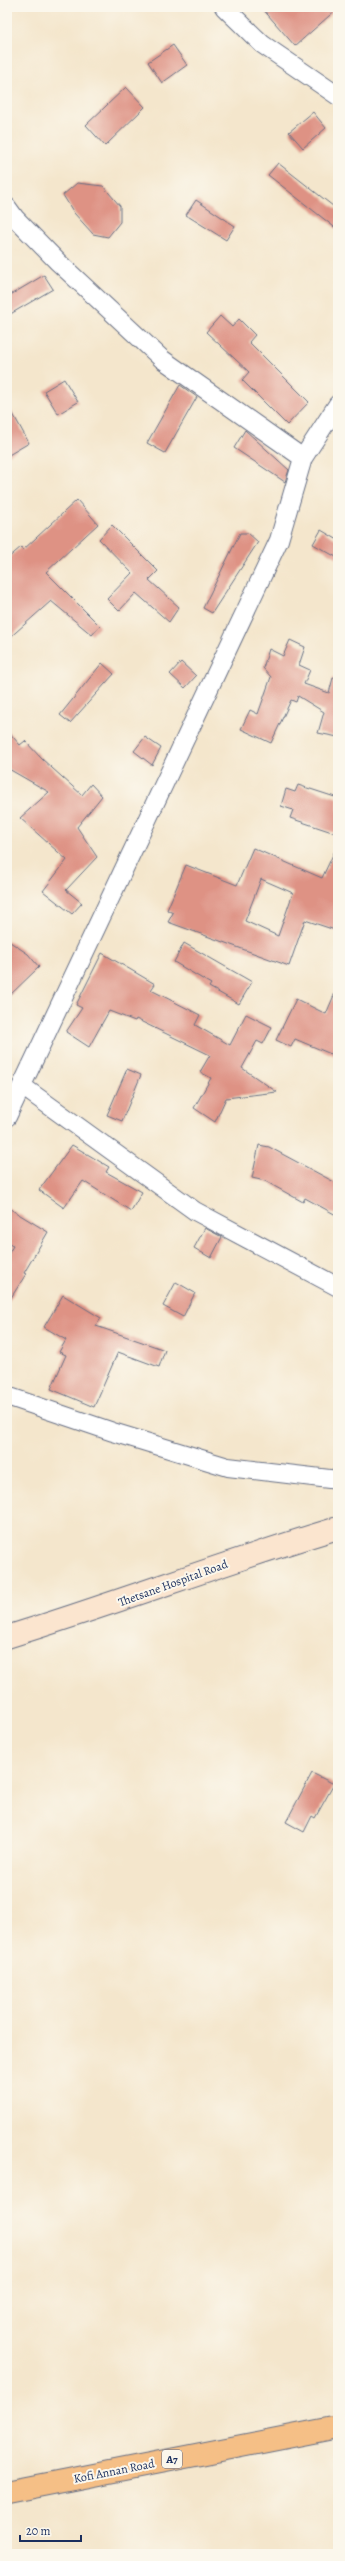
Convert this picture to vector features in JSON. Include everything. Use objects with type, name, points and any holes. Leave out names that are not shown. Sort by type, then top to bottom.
[{"type":"main road","name":"Thetsane Hospital Road","points":[[7,1637],[107,1606],[268,1549],[338,1528]]},
{"type":"main road","name":"Kofi Annan Road","points":[[7,2492],[338,2427]]},
{"type":"street","points":[[224,7],[262,44],[338,96]]},
{"type":"street","points":[[7,206],[15,218],[58,262],[162,359],[303,458]]},
{"type":"street","points":[[7,1117],[279,540],[303,458],[338,404]]},
{"type":"street","points":[[22,1086],[195,1211],[338,1287]]},
{"type":"street","points":[[7,1396],[113,1432],[228,1467],[338,1480]]},
{"type":"building","points":[[261,7],[338,7],[338,8],[295,46]]},
{"type":"building","points":[[173,45],[187,65],[162,83],[148,62]]},
{"type":"building","points":[[126,87],[145,107],[105,146],[86,125]]},
{"type":"building","points":[[313,112],[326,128],[303,148],[289,132]]},
{"type":"building","points":[[278,163],[338,210],[338,230],[268,175]]},
{"type":"building","points":[[77,183],[103,186],[120,206],[120,222],[108,237],[93,234],[74,213],[63,195]]},
{"type":"building","points":[[196,200],[235,226],[226,240],[186,215]]},
{"type":"building","points":[[44,275],[53,289],[7,316],[7,297]]},
{"type":"building","points":[[220,316],[232,327],[239,319],[255,335],[249,342],[309,402],[287,425],[242,380],[249,372],[206,332]]},
{"type":"building","points":[[64,379],[78,402],[58,414],[44,391]]},
{"type":"building","points":[[180,385],[197,397],[165,453],[147,443]]},
{"type":"building","points":[[7,403],[29,443],[7,456]]},
{"type":"building","points":[[245,430],[289,470],[285,482],[234,448]]},
{"type":"building","points":[[77,500],[98,524],[46,572],[100,626],[92,635],[51,601],[7,640],[7,559],[21,547],[23,550]]},
{"type":"building","points":[[112,525],[158,571],[149,580],[179,607],[169,622],[136,593],[119,611],[107,599],[132,573],[99,539]]},
{"type":"building","points":[[321,530],[338,540],[338,558],[313,544]]},
{"type":"building","points":[[240,533],[248,533],[258,542],[212,613],[203,608]]},
{"type":"building","points":[[290,640],[305,647],[299,665],[310,670],[304,684],[329,693],[333,678],[338,679],[338,737],[318,733],[324,712],[298,696],[296,702],[291,700],[271,743],[241,729],[250,710],[258,714],[271,677],[263,668],[269,649],[283,656]]},
{"type":"building","points":[[181,662],[196,676],[185,688],[170,674]]},
{"type":"building","points":[[102,663],[114,674],[70,723],[60,715]]},
{"type":"building","points":[[7,730],[20,745],[25,741],[42,759],[82,795],[91,784],[102,796],[77,827],[97,857],[66,890],[82,903],[72,914],[43,891],[67,860],[20,818],[49,792],[7,768]]},
{"type":"building","points":[[145,737],[161,748],[152,765],[134,751]]},
{"type":"building","points":[[298,785],[338,798],[338,834],[290,818],[293,810],[281,806],[286,789],[295,792]]},
{"type":"building","points":[[338,844],[338,931],[305,920],[289,966],[168,922],[173,913],[167,910],[186,865],[237,885],[253,848],[322,878]],"holes":[[[261,879],[293,893],[278,936],[245,921]]]},
{"type":"building","points":[[7,940],[28,954],[39,967],[7,998]]},
{"type":"building","points":[[184,943],[252,982],[239,1004],[209,987],[211,984],[174,962]]},
{"type":"building","points":[[102,953],[155,984],[151,990],[200,1015],[195,1025],[230,1045],[246,1014],[272,1027],[263,1044],[257,1041],[242,1068],[277,1092],[226,1098],[215,1122],[194,1108],[211,1078],[200,1072],[210,1055],[136,1019],[135,1021],[109,1011],[89,1047],[66,1032],[82,1008],[76,1005]]},
{"type":"building","points":[[338,986],[338,1057],[295,1039],[291,1047],[276,1040],[296,999],[326,1014]]},
{"type":"building","points":[[127,1069],[141,1075],[122,1121],[107,1115]]},
{"type":"building","points":[[72,1145],[109,1167],[106,1172],[142,1192],[131,1211],[83,1181],[64,1208],[39,1190]]},
{"type":"building","points":[[259,1145],[269,1147],[338,1184],[338,1216],[305,1198],[303,1202],[265,1181],[252,1178]]},
{"type":"building","points":[[7,1207],[48,1232],[24,1273],[26,1274],[7,1304],[7,1256],[13,1246],[7,1243]]},
{"type":"building","points":[[205,1228],[222,1237],[211,1258],[194,1248]]},
{"type":"building","points":[[176,1282],[195,1293],[183,1317],[163,1306]]},
{"type":"building","points":[[63,1295],[101,1318],[96,1326],[165,1350],[159,1367],[118,1352],[94,1407],[51,1389],[66,1355],[59,1352],[66,1340],[44,1327]]},
{"type":"building","points":[[312,1773],[334,1784],[315,1818],[312,1816],[304,1832],[286,1822]]}]
